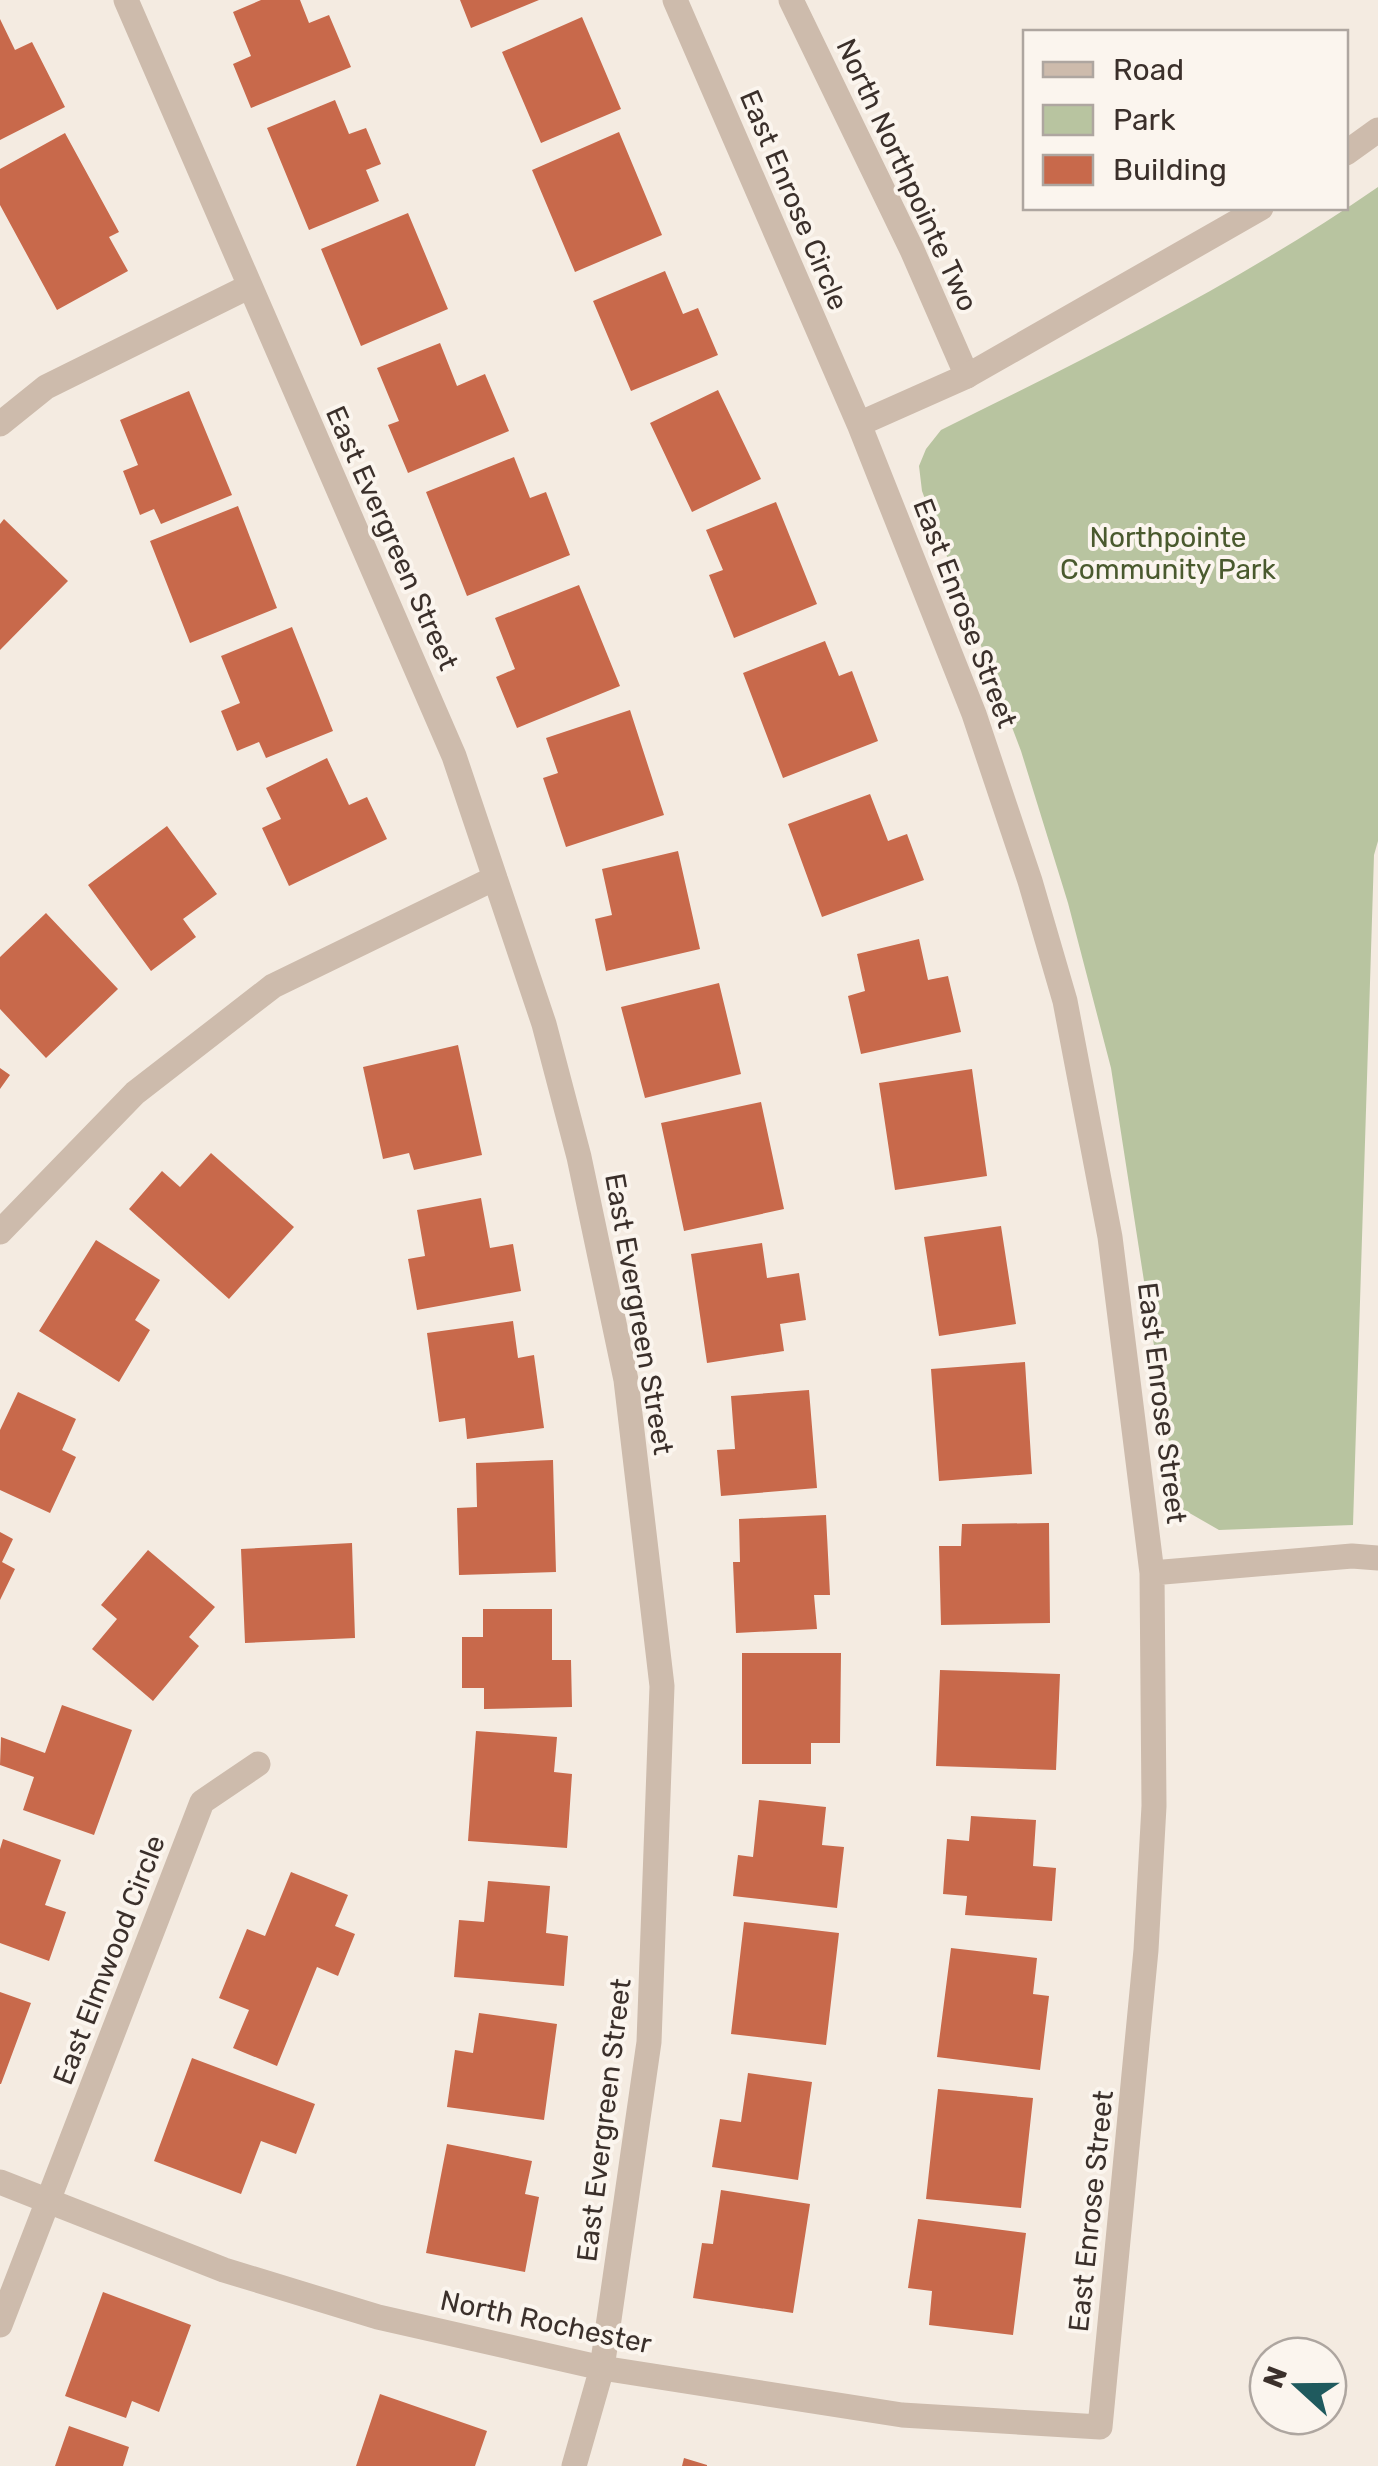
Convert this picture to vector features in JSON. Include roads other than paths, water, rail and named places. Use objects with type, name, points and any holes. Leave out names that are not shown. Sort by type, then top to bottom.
[{"type":"street","name":"East Evergreen Street","points":[[126,0],[454,756],[544,1024],[579,1156],[626,1380],[662,1686],[649,2042],[602,2368],[574,2466]]},
{"type":"street","name":"East Enrose Circle","points":[[674,0],[859,424]]},
{"type":"street","name":"North Northpointe Two","points":[[790,0],[912,250],[967,376]]},
{"type":"street","points":[[1348,151],[1378,130]]},
{"type":"street","points":[[859,424],[967,376],[1258,210]]},
{"type":"street","points":[[0,424],[46,387],[250,286]]},
{"type":"street","name":"East Enrose Street","points":[[859,424],[974,714],[1065,1001],[1110,1237],[1152,1574],[1154,1806],[1146,1950],[1100,2428]]},
{"type":"street","points":[[0,1232],[135,1092],[273,986],[495,878]]},
{"type":"street","points":[[1152,1574],[1352,1556],[1378,1558]]},
{"type":"street","name":"East Elmwood Circle","points":[[0,2325],[202,1802],[258,1764]]},
{"type":"street","name":"North Rochester","points":[[0,2182],[224,2270],[378,2317],[602,2368],[902,2414],[1100,2428]]},
{"type":"park label","name":"Northpointe Community Park","points":[[1168,553]]}]
